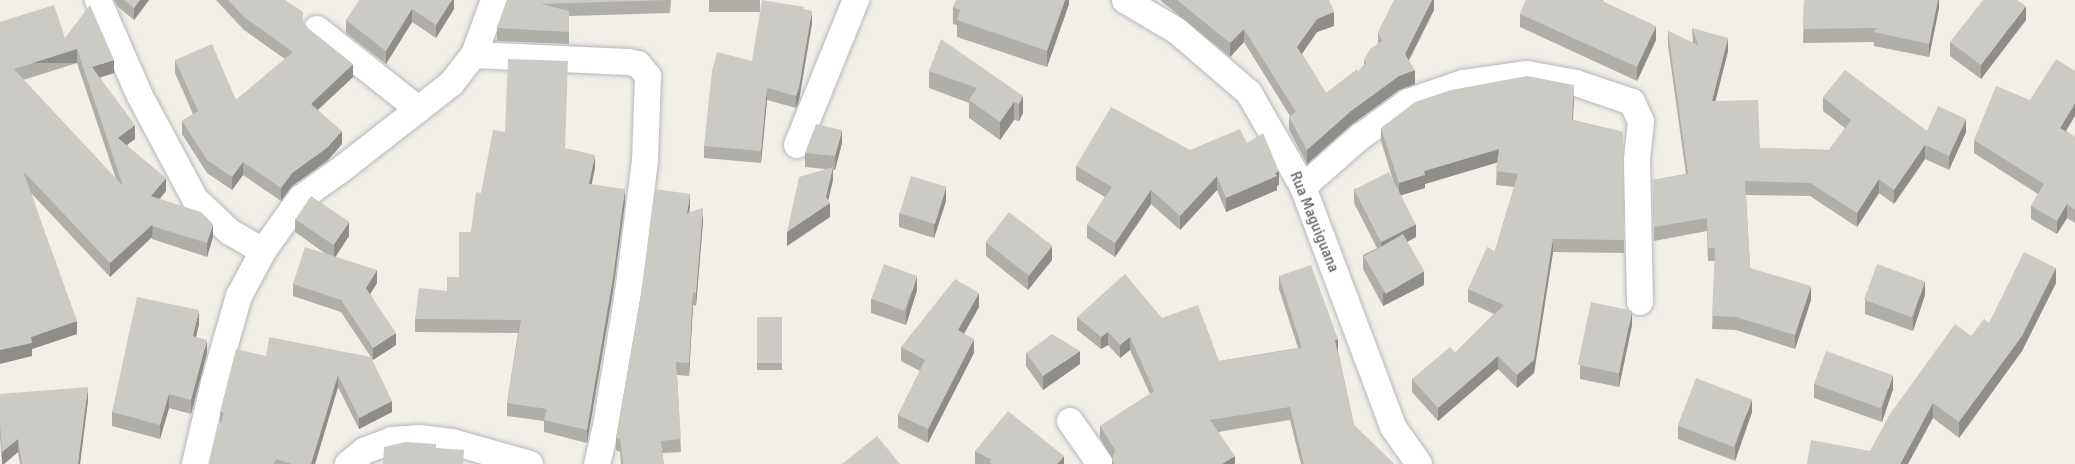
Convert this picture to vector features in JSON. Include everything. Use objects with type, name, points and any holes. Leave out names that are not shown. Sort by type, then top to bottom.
[{"type":"street","points":[[98,0],[140,96],[195,200],[230,232],[262,251]]},
{"type":"street","points":[[195,464],[214,383],[239,296],[262,251],[301,198],[451,84],[474,55],[494,0]]},
{"type":"street","points":[[797,145],[856,0]]},
{"type":"street","name":"Rua Maguiguana","points":[[1125,0],[1177,31],[1249,93],[1303,187],[1393,426],[1419,464]]},
{"type":"street","points":[[317,29],[418,109]]},
{"type":"street","points":[[474,55],[628,62],[638,64],[648,76],[645,161],[628,293],[606,426],[597,464]]},
{"type":"street","points":[[1303,187],[1360,137],[1408,102],[1462,83],[1527,74],[1576,83],[1632,102],[1641,121],[1637,160],[1640,302]]},
{"type":"street","points":[[1070,421],[1100,464]]},
{"type":"street","points":[[348,464],[364,451],[392,440],[419,438],[452,442],[530,464]]},
{"type":"building","points":[[124,0],[140,0],[134,8]]},
{"type":"building","points":[[228,0],[285,0],[303,12],[303,21],[308,28],[353,64],[311,104],[342,131],[327,148],[292,173],[281,188],[243,162],[232,177],[207,160],[182,121],[198,111],[175,60],[212,44],[236,100],[293,52],[244,17]]},
{"type":"building","points":[[359,0],[452,0],[436,25],[412,9],[386,51],[346,20]]},
{"type":"building","points":[[507,0],[670,0],[541,4],[569,11],[569,32],[497,28]]},
{"type":"building","points":[[762,0],[804,7],[803,9],[812,11],[796,96],[767,88],[761,151],[704,146],[712,71],[717,52],[752,61]]},
{"type":"building","points":[[956,0],[1065,0],[1047,51],[957,20],[960,10],[953,7]]},
{"type":"building","points":[[1177,0],[1329,0],[1334,12],[1317,19],[1297,47],[1326,93],[1357,69],[1358,72],[1366,63],[1364,60],[1370,49],[1382,41],[1378,32],[1394,0],[1432,0],[1405,54],[1415,70],[1399,76],[1351,111],[1307,150],[1289,117],[1296,112],[1244,29],[1230,43]]},
{"type":"building","points":[[1526,0],[1600,0],[1656,26],[1637,67],[1520,14]]},
{"type":"building","points":[[1804,0],[1938,0],[1929,44],[1874,32],[1877,28],[1803,29]]},
{"type":"building","points":[[1983,0],[2017,0],[2026,6],[1981,65],[1950,42]]},
{"type":"building","points":[[54,5],[65,38],[90,5],[114,60],[92,67],[135,125],[118,138],[166,178],[151,196],[201,212],[213,224],[207,243],[152,226],[153,224],[110,263],[23,171],[77,321],[31,337],[32,343],[0,350],[0,22]],"holes":[[[77,49],[123,186],[14,69]]]},
{"type":"building","points":[[1692,28],[1728,38],[1712,101],[1758,100],[1760,148],[1829,150],[1851,120],[1823,97],[1845,70],[1927,131],[1938,106],[1966,119],[1949,156],[1925,145],[1894,190],[1879,179],[1857,213],[1810,183],[1745,181],[1750,268],[1811,286],[1795,335],[1736,317],[1712,316],[1715,248],[1708,248],[1707,218],[1654,227],[1653,180],[1688,174],[1668,31],[1698,45]]},
{"type":"building","points":[[941,39],[1023,96],[1019,104],[1014,102],[1000,122],[969,100],[977,88],[929,71]]},
{"type":"building","points":[[508,59],[568,61],[565,148],[595,155],[589,184],[625,189],[613,278],[587,430],[544,420],[547,409],[507,403],[521,320],[415,319],[419,288],[447,291],[447,277],[459,277],[459,232],[471,232],[476,192],[481,193],[493,130],[505,132]]},
{"type":"building","points":[[2056,59],[2075,71],[2075,103],[2060,128],[2075,137],[2075,210],[2067,204],[2057,221],[2031,206],[2044,184],[1974,140],[1996,86],[2030,100]]},
{"type":"building","points":[[1527,76],[1574,85],[1572,120],[1623,132],[1624,240],[1553,239],[1534,360],[1517,375],[1498,356],[1438,408],[1412,379],[1450,347],[1455,353],[1504,305],[1468,289],[1487,247],[1495,251],[1518,174],[1496,171],[1499,149],[1424,171],[1425,175],[1399,183],[1381,128],[1415,102],[1451,90]]},
{"type":"building","points":[[1111,107],[1190,150],[1240,129],[1247,143],[1263,133],[1279,171],[1275,173],[1277,176],[1226,198],[1217,176],[1180,216],[1151,190],[1115,243],[1087,225],[1112,187],[1076,166]]},
{"type":"building","points":[[816,124],[842,130],[835,156],[805,153]]},
{"type":"building","points":[[833,167],[826,197],[830,203],[787,232],[799,177]]},
{"type":"building","points":[[1389,172],[1416,225],[1381,242],[1354,190]]},
{"type":"building","points":[[911,176],[946,187],[935,224],[900,213]]},
{"type":"building","points":[[655,189],[690,194],[687,213],[703,208],[696,293],[693,292],[689,363],[676,362],[681,439],[661,441],[664,464],[623,464],[620,439],[616,438],[643,283]]},
{"type":"building","points":[[311,196],[349,222],[333,245],[295,219]]},
{"type":"building","points":[[1009,212],[1052,246],[1029,276],[986,242]]},
{"type":"building","points":[[1403,234],[1424,271],[1386,294],[1364,256]]},
{"type":"building","points":[[305,247],[377,270],[366,288],[396,333],[373,348],[341,300],[293,284]]},
{"type":"building","points":[[2024,252],[2056,268],[2022,336],[1959,422],[1933,403],[1900,464],[1807,464],[1811,440],[1870,451],[1890,414],[1955,324],[1971,336],[1984,319],[1989,323]]},
{"type":"building","points":[[884,264],[917,276],[904,311],[871,299]]},
{"type":"building","points":[[1877,264],[1925,281],[1912,317],[1864,300]]},
{"type":"building","points":[[1311,265],[1338,339],[1335,340],[1354,425],[1394,464],[1304,464],[1290,407],[1210,420],[1235,456],[1222,464],[1114,464],[1112,460],[1115,450],[1100,426],[1154,391],[1130,337],[1120,345],[1108,332],[1101,337],[1077,317],[1125,274],[1162,318],[1198,305],[1219,361],[1302,348],[1279,276]]},
{"type":"building","points":[[955,279],[979,293],[958,330],[974,339],[928,429],[898,415],[925,360],[901,347]]},
{"type":"building","points":[[137,297],[199,310],[193,336],[207,340],[191,400],[169,394],[160,425],[112,412]]},
{"type":"building","points":[[1591,302],[1632,311],[1619,373],[1578,365]]},
{"type":"building","points":[[757,317],[782,317],[782,363],[757,363]]},
{"type":"building","points":[[1052,334],[1080,351],[1043,376],[1026,353]]},
{"type":"building","points":[[269,337],[371,357],[392,401],[359,418],[338,375],[311,464],[292,464],[276,459],[274,464],[209,464],[224,413],[220,412],[236,349],[266,356]]},
{"type":"building","points":[[1826,351],[1893,375],[1881,408],[1814,384]]},
{"type":"building","points":[[1696,378],[1752,400],[1734,447],[1678,426]]},
{"type":"building","points":[[88,387],[78,464],[22,464],[18,439],[2,452],[0,394]]},
{"type":"building","points":[[1008,411],[1064,456],[1057,464],[992,464],[989,461],[992,460],[975,451]]},
{"type":"building","points":[[877,436],[900,464],[842,464]]},
{"type":"building","points":[[405,442],[436,444],[436,448],[464,450],[463,464],[383,464],[384,447]]}]
